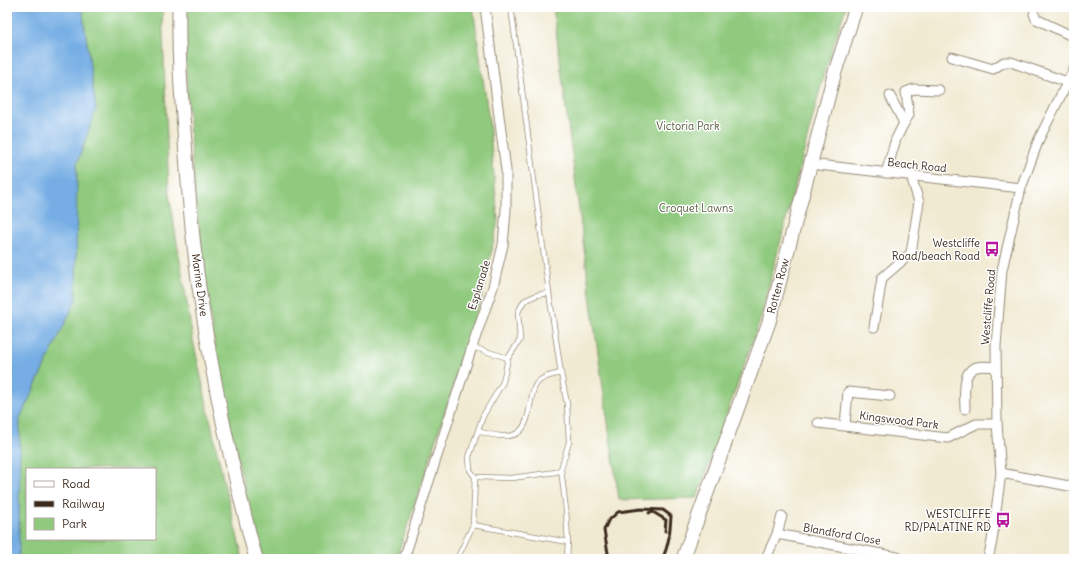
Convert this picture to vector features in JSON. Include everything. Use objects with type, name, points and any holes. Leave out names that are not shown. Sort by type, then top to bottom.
[{"type":"street","name":"Marine Drive","points":[[179,7],[181,95],[191,224],[199,288],[221,410],[237,487],[256,559]]},
{"type":"street","name":"Esplanade","points":[[404,559],[472,347],[493,287],[503,244],[506,211],[506,170],[485,7]]},
{"type":"street","name":"Rotten Row","points":[[683,559],[769,322],[834,75],[856,7]]},
{"type":"street","points":[[1034,14],[1036,19],[1074,37]]},
{"type":"street","points":[[952,57],[993,69],[1004,62],[1011,62],[1067,82]]},
{"type":"street","name":"Westcliffe Road","points":[[988,559],[992,541],[1001,473],[996,346],[1002,270],[1022,188],[1039,139],[1074,69]]},
{"type":"street","points":[[886,173],[896,139],[909,115],[906,92],[914,88],[939,90]]},
{"type":"street","points":[[890,96],[904,123]]},
{"type":"street","name":"Beach Road","points":[[810,164],[1022,188]]},
{"type":"street","points":[[874,327],[882,278],[911,253],[919,202],[911,176]]},
{"type":"street","points":[[965,409],[966,377],[970,370],[977,366],[996,367]]},
{"type":"street","points":[[845,425],[848,392],[890,396]]},
{"type":"street","name":"Kingswood Park","points":[[818,423],[948,438],[976,424],[998,424]]},
{"type":"street","points":[[1001,473],[1074,487]]},
{"type":"street","points":[[766,558],[777,534],[782,516]]},
{"type":"street","name":"Blandford Close","points":[[777,534],[897,556],[901,559]]},
{"type":"lane","points":[[511,7],[549,293],[567,404],[569,442],[561,469],[566,510],[568,542],[567,559]]},
{"type":"lane","points":[[457,559],[473,526],[476,477],[470,470],[468,464],[469,458],[484,416],[504,382],[508,358],[520,340],[518,312],[524,301],[537,295],[549,293]]},
{"type":"lane","points":[[472,347],[508,358]]},
{"type":"lane","points":[[478,431],[498,436],[517,434],[523,429],[532,394],[538,382],[549,376],[561,374]]},
{"type":"lane","points":[[476,477],[512,478],[556,472],[561,469]]},
{"type":"lane","points":[[473,526],[568,542]]},
{"type":"green space","points":[[7,7],[162,7],[169,194],[193,340],[223,479],[243,559],[7,559]]},
{"type":"green space","points":[[184,7],[473,7],[489,122],[498,220],[483,292],[396,559],[262,559],[226,409],[210,315],[190,139]]},
{"type":"green space","name":"Victoria Park","points":[[553,7],[846,7],[825,70],[760,320],[697,498],[619,500],[591,303]]},
{"type":"water","points":[[7,7],[82,7],[96,109],[77,164],[76,300],[20,418],[19,559],[7,559]]},
{"type":"railway","points":[[609,559],[604,530],[608,521],[618,512],[641,509],[663,510],[671,516],[668,544],[662,559]]},
{"type":"railway","points":[[649,513],[653,512],[666,520],[665,531]]},
{"type":"place","name":"Westcliffe Road/beach Road","points":[[992,249]]},
{"type":"place","name":"WESTCLIFFE RD/PALATINE RD","points":[[1003,520]]},
{"type":"park label","name":"Croquet Lawns","points":[[696,208]]}]
